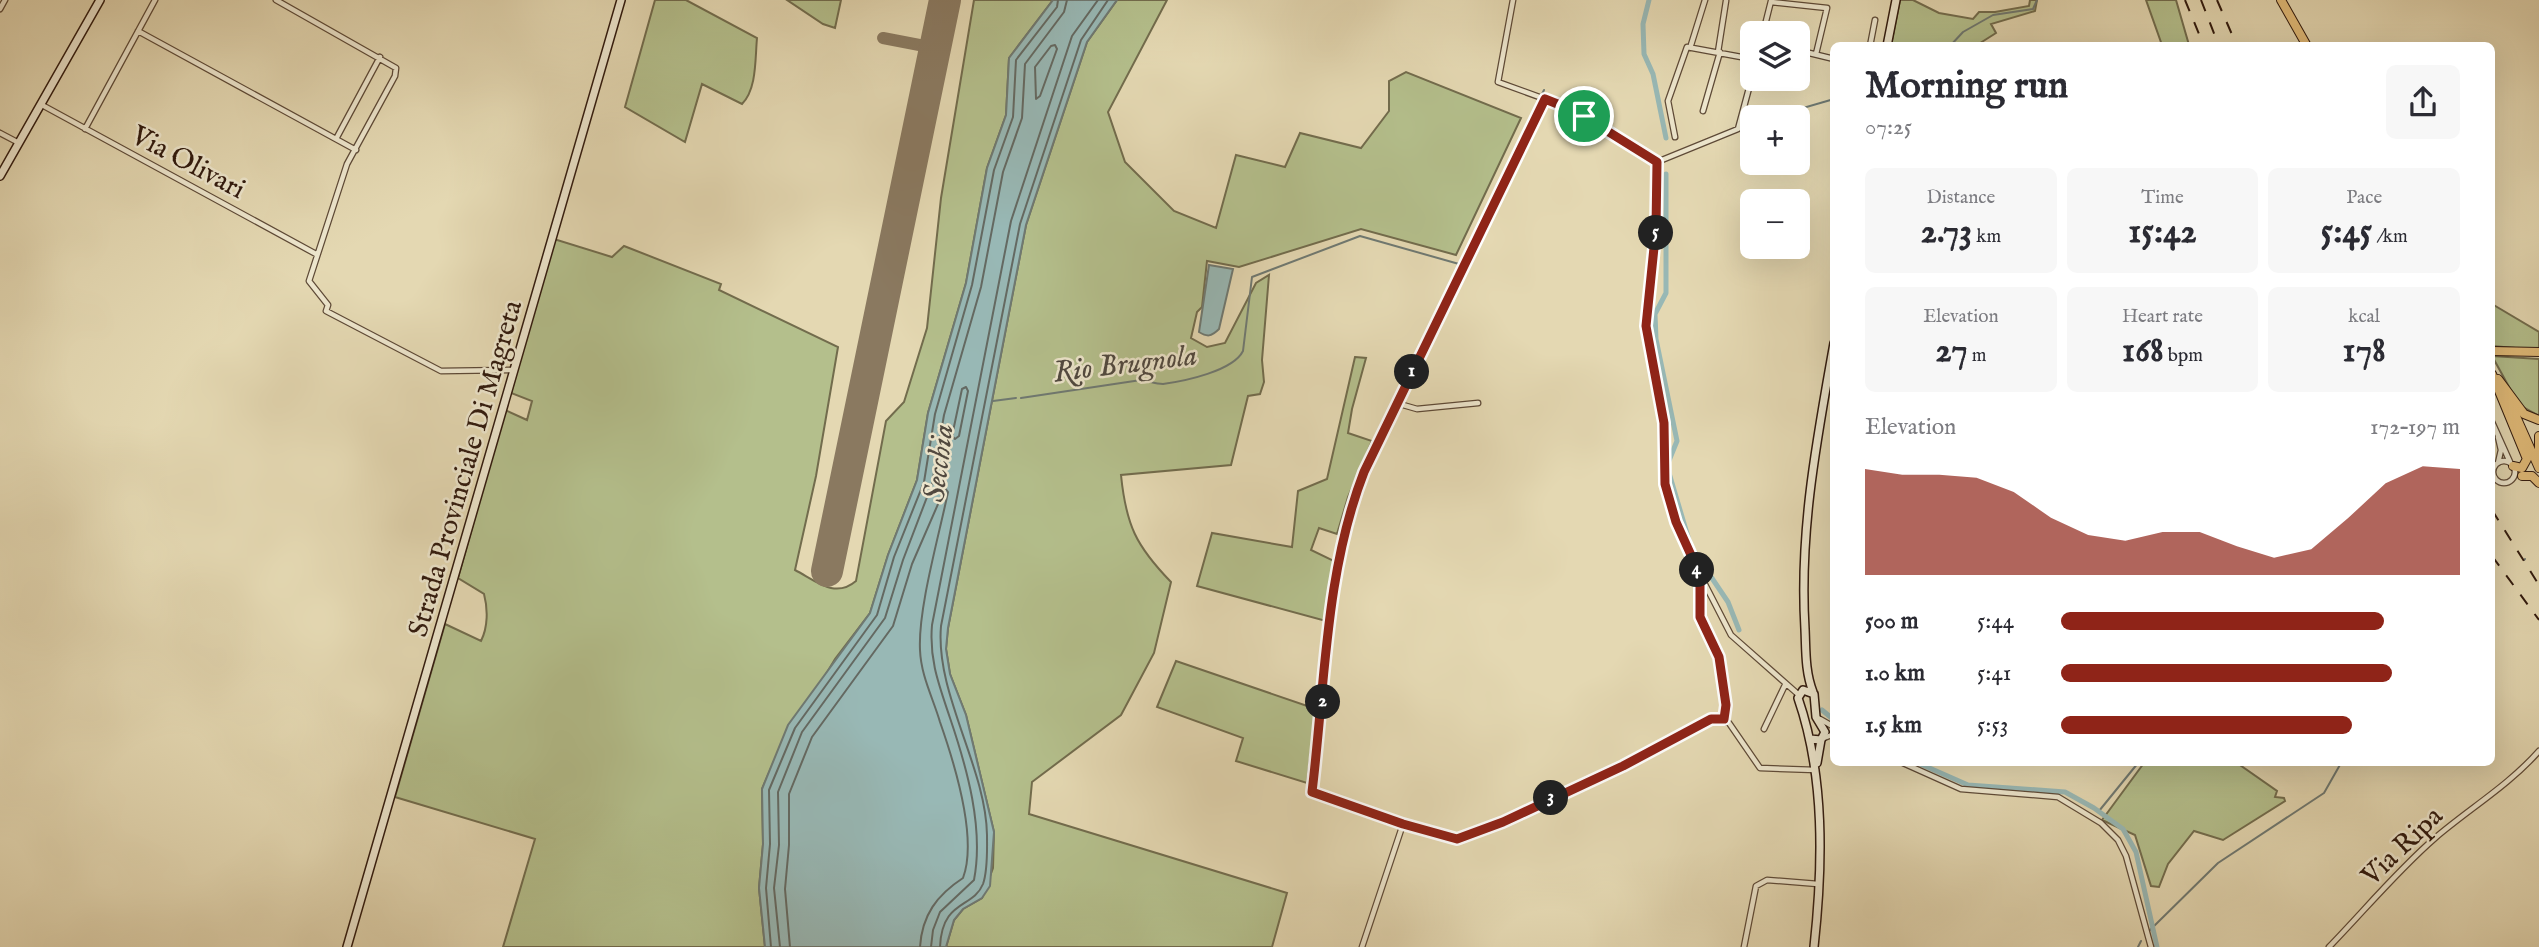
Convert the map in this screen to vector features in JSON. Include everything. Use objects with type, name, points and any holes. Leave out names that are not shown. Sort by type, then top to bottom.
[{"type":"main road","points":[[0,176],[100,0]]},
{"type":"main road","name":"Strada Provinciale Di Magreta","points":[[347,947],[621,0]]},
{"type":"main road","points":[[1888,42],[1896,0]]},
{"type":"main road","points":[[2281,0],[2305,42]]},
{"type":"main road","points":[[2495,351],[2539,352]]},
{"type":"main road","points":[[1816,770],[1824,729],[1816,714],[1808,678],[1802,587],[1804,529],[1830,368]]},
{"type":"main road","points":[[2495,376],[2518,408],[2539,420]]},
{"type":"main road","points":[[2495,377],[2515,411],[2539,468]]},
{"type":"main road","points":[[2495,379],[2527,459],[2522,468],[2511,464]]},
{"type":"main road","points":[[2539,436],[2539,457]]},
{"type":"main road","points":[[2522,476],[2532,476],[2539,483]]},
{"type":"main road","points":[[1808,678],[1801,692],[1816,770],[1819,884],[1814,947]]},
{"type":"main road","points":[[1801,692],[1812,692]]},
{"type":"main road","points":[[1810,740],[1822,739]]},
{"type":"street","points":[[0,9],[5,0]]},
{"type":"street","points":[[85,129],[155,0]]},
{"type":"street","points":[[276,0],[394,64],[396,72],[342,178],[316,254],[309,281],[328,305],[326,311],[441,371],[514,370]]},
{"type":"street","points":[[1513,0],[1498,82],[1575,111],[1657,162]]},
{"type":"street","points":[[1675,137],[1668,102],[1686,49],[1691,45],[1704,0]]},
{"type":"street","points":[[1703,111],[1719,52],[1726,1]]},
{"type":"street","points":[[1766,21],[1771,1],[1827,8],[1816,54]]},
{"type":"street","points":[[1871,42],[1875,20]]},
{"type":"street","points":[[138,31],[356,150]]},
{"type":"street","points":[[1691,45],[1740,56]]},
{"type":"street","points":[[1810,53],[1830,58]]},
{"type":"street","points":[[336,139],[380,57]]},
{"type":"street","points":[[1657,162],[1738,129],[1748,91]]},
{"type":"street","points":[[1542,98],[1396,403],[1349,512],[1339,559],[1312,792],[1403,824],[1457,839],[1472,836],[1623,766],[1711,719],[1724,719]]},
{"type":"street","name":"Via Olivari","points":[[42,105],[316,254]]},
{"type":"street","points":[[0,133],[20,144]]},
{"type":"street","points":[[1657,162],[1658,203],[1646,315],[1647,338],[1664,423],[1667,495],[1700,575],[1731,635],[1785,685],[1801,692]]},
{"type":"street","points":[[1396,403],[1417,410],[1478,403]]},
{"type":"street","points":[[2495,431],[2511,464],[2512,479]]},
{"type":"street","points":[[2495,433],[2501,450],[2495,468]]},
{"type":"street","points":[[2498,463],[2511,464]]},
{"type":"street","points":[[2495,474],[2496,479],[2505,483],[2522,476]]},
{"type":"street","points":[[1700,575],[1700,617],[1719,657],[1726,705],[1724,719],[1760,768],[1816,770]]},
{"type":"street","points":[[1764,729],[1785,685]]},
{"type":"street","points":[[1816,714],[1830,724]]},
{"type":"street","points":[[1822,739],[1830,736]]},
{"type":"street","name":"Via Ripa","points":[[2329,947],[2432,841],[2467,811],[2500,789],[2539,751]]},
{"type":"street","points":[[1910,766],[1961,789],[2058,797],[2101,823],[2118,841],[2126,856],[2151,947]]},
{"type":"street","points":[[1362,947],[1403,824]]},
{"type":"street","points":[[1744,947],[1756,886],[1767,880],[1819,884]]},
{"type":"green space","points":[[655,0],[686,0],[757,38],[754,73],[747,98],[742,104],[702,84],[685,142],[625,107]]},
{"type":"green space","points":[[787,0],[841,0],[835,28],[823,24]]},
{"type":"green space","points":[[974,0],[1053,0],[1009,58],[1006,115],[987,168],[966,283],[928,413],[917,480],[888,555],[870,613],[835,659],[774,761],[762,789],[763,844],[759,888],[765,947],[503,947],[535,839],[395,797],[445,624],[481,641],[485,630],[487,612],[484,594],[458,578],[505,410],[527,420],[532,401],[511,393],[554,239],[612,257],[624,246],[721,284],[719,290],[838,347],[816,476],[795,570],[826,586],[848,586],[856,581],[886,421],[904,402],[927,328],[941,198]]},
{"type":"green space","points":[[1117,0],[1167,0],[1108,112],[1125,162],[1174,211],[1216,228],[1236,155],[1285,167],[1300,133],[1361,148],[1389,111],[1389,81],[1406,72],[1521,118],[1456,255],[1361,229],[1239,267],[1207,261],[1202,307],[1197,312],[1191,338],[1207,347],[1225,343],[1256,283],[1269,275],[1262,360],[1264,382],[1260,394],[1248,396],[1231,465],[1121,475],[1126,508],[1135,534],[1149,557],[1171,582],[1154,653],[1121,715],[1032,782],[1029,814],[1287,893],[1272,947],[946,947],[954,920],[963,909],[982,898],[993,868],[994,832],[966,715],[950,674],[946,649],[948,628],[1026,225],[1087,42]]},
{"type":"green space","points":[[1900,0],[1913,0],[1939,13],[1973,19],[1979,12],[2029,6],[2030,0],[2037,0],[2035,11],[1991,24],[1996,33],[1982,42],[1892,42]]},
{"type":"green space","points":[[2146,0],[2176,0],[2188,42],[2161,42]]},
{"type":"green space","points":[[2495,306],[2539,332],[2539,350],[2495,346]]},
{"type":"green space","points":[[2495,356],[2539,359],[2539,416],[2519,405],[2495,361]]},
{"type":"green space","points":[[1355,357],[1366,358],[1348,433],[1372,441],[1348,497],[1337,534],[1319,528],[1311,550],[1334,561],[1326,621],[1197,586],[1212,533],[1292,547],[1298,491],[1327,479]]},
{"type":"green space","points":[[1176,661],[1316,709],[1307,783],[1236,761],[1243,738],[1157,707]]},
{"type":"green space","points":[[2142,766],[2241,766],[2277,791],[2275,797],[2284,798],[2285,801],[2223,840],[2194,831],[2168,864],[2159,887],[2151,886],[2135,835],[2102,820]]},
{"type":"water","name":"Secchia","points":[[1053,0],[1117,0],[1087,42],[1026,225],[948,628],[946,649],[950,674],[966,715],[994,832],[990,886],[982,898],[963,909],[954,920],[946,947],[765,947],[759,888],[763,844],[762,789],[788,725],[870,613],[888,555],[917,480],[928,413],[966,283],[987,168],[1006,115],[1009,58]]},
{"type":"water","points":[[1209,265],[1233,269],[1219,329],[1207,335],[1199,332]]},
{"type":"waterway","points":[[1649,0],[1643,24],[1644,54],[1653,74],[1666,138]]},
{"type":"waterway","name":"Rio Brugnola","points":[[1954,42],[1963,32],[1993,15],[2033,9],[2037,0]]},
{"type":"waterway","name":"Rio Brugnola","points":[[1542,94],[1544,90]]},
{"type":"waterway","name":"Rio Brugnola","points":[[1021,398],[1141,380],[1163,384],[1195,378],[1219,369],[1238,358],[1243,351],[1252,277],[1360,236],[1459,264],[1539,100]]},
{"type":"waterway","name":"Rio Brugnola","points":[[1810,106],[1830,100]]},
{"type":"waterway","points":[[1666,174],[1666,293],[1655,314],[1656,339],[1677,441],[1668,463],[1669,473],[1691,547],[1728,602],[1739,630]]},
{"type":"waterway","name":"Rio Brugnola","points":[[993,401],[1016,398]]},
{"type":"waterway","points":[[1822,710],[1830,717]]},
{"type":"waterway","points":[[1925,766],[1968,785],[2065,792],[2094,808],[2123,829],[2136,852],[2157,947]]},
{"type":"waterway","points":[[2099,811],[2136,766]]},
{"type":"waterway","points":[[2149,931],[2218,863],[2324,793],[2339,766]]},
{"type":"waterway","points":[[2138,947],[2141,941]]},
{"type":"taxiway","points":[[883,38],[935,48]]},
{"type":"runway","points":[[827,571],[945,0]]},
{"type":"railway","points":[[2185,0],[2202,42]]},
{"type":"railway","points":[[2201,0],[2217,42]]},
{"type":"railway","points":[[2217,0],[2235,42]]},
{"type":"railway","points":[[2495,515],[2539,585]]},
{"type":"railway","points":[[2495,560],[2539,620]]},
{"type":"route","points":[[1545,99],[1584,116],[1657,162],[1658,203],[1646,326],[1664,423],[1665,484],[1669,505],[1700,575],[1700,617],[1719,657],[1726,705],[1724,719],[1711,719],[1623,766],[1472,836],[1457,839],[1403,824],[1312,792],[1339,559],[1349,512],[1364,472],[1545,99]]}]
